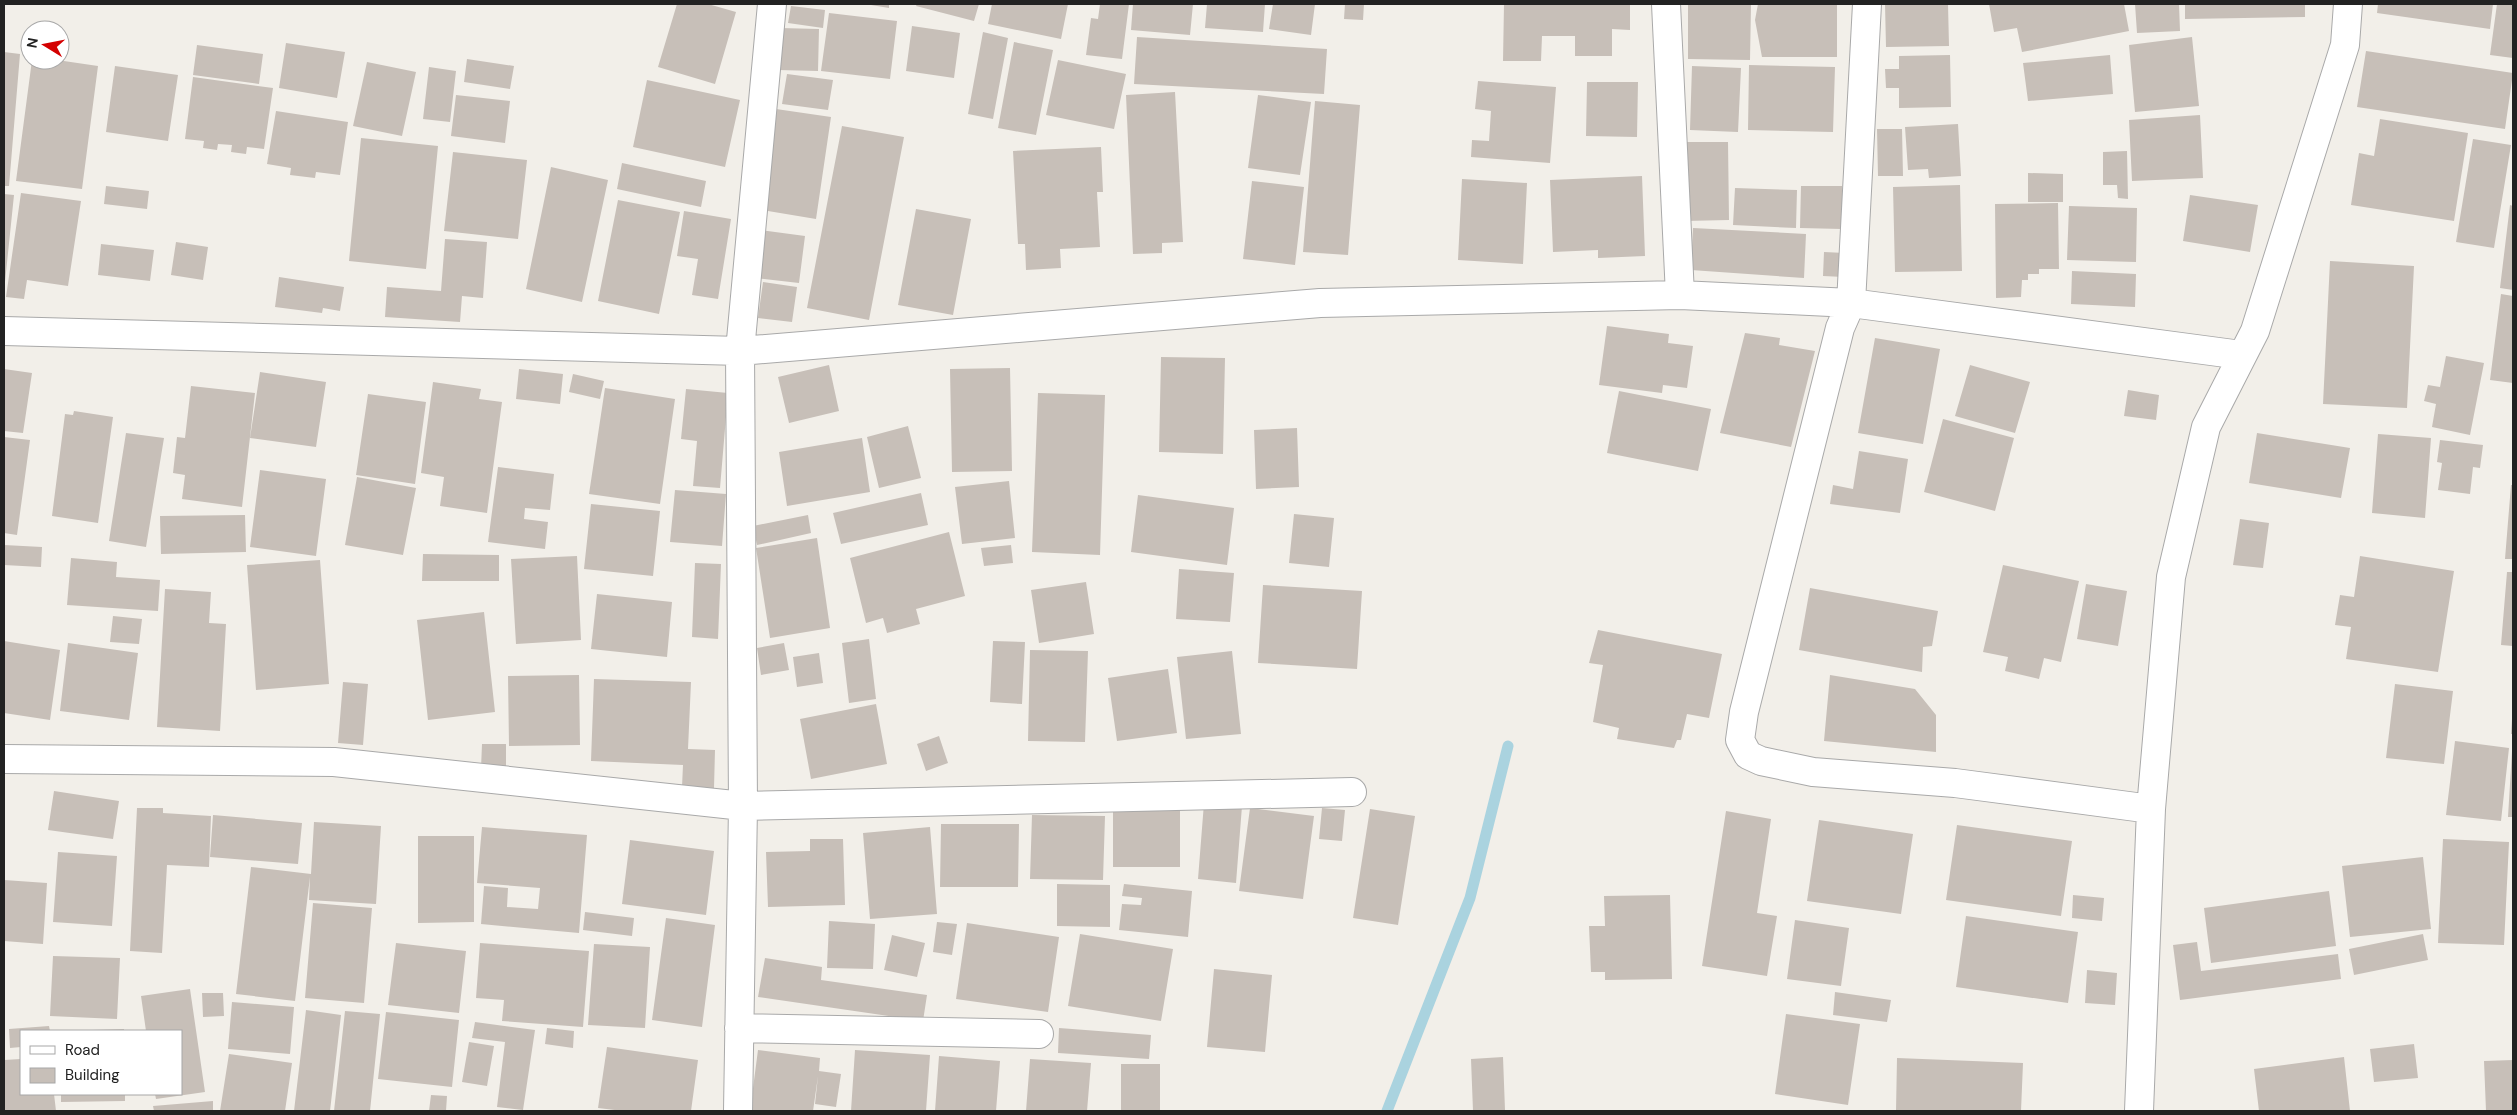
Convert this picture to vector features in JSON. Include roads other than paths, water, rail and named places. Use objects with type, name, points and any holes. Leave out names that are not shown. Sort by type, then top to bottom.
[{"type":"street","points":[[738,1111],[743,806],[740,350],[772,4]]},
{"type":"street","points":[[1666,4],[1680,295]]},
{"type":"street","points":[[1867,4],[1851,303],[1840,328],[1744,712],[1740,740],[1748,755],[1761,761],[1813,772],[1954,783],[2151,809]]},
{"type":"street","points":[[2139,1111],[2151,809],[2170,578],[2206,427],[2241,355],[2255,331],[2345,45],[2348,4]]},
{"type":"street","points":[[4,331],[740,350],[1320,303],[1680,295],[1851,303],[2241,355]]},
{"type":"street","points":[[4,759],[334,762],[743,806],[1352,792]]},
{"type":"street","points":[[739,1028],[1039,1034]]},
{"type":"waterway","points":[[1387,1111],[1470,898],[1508,746]]}]
